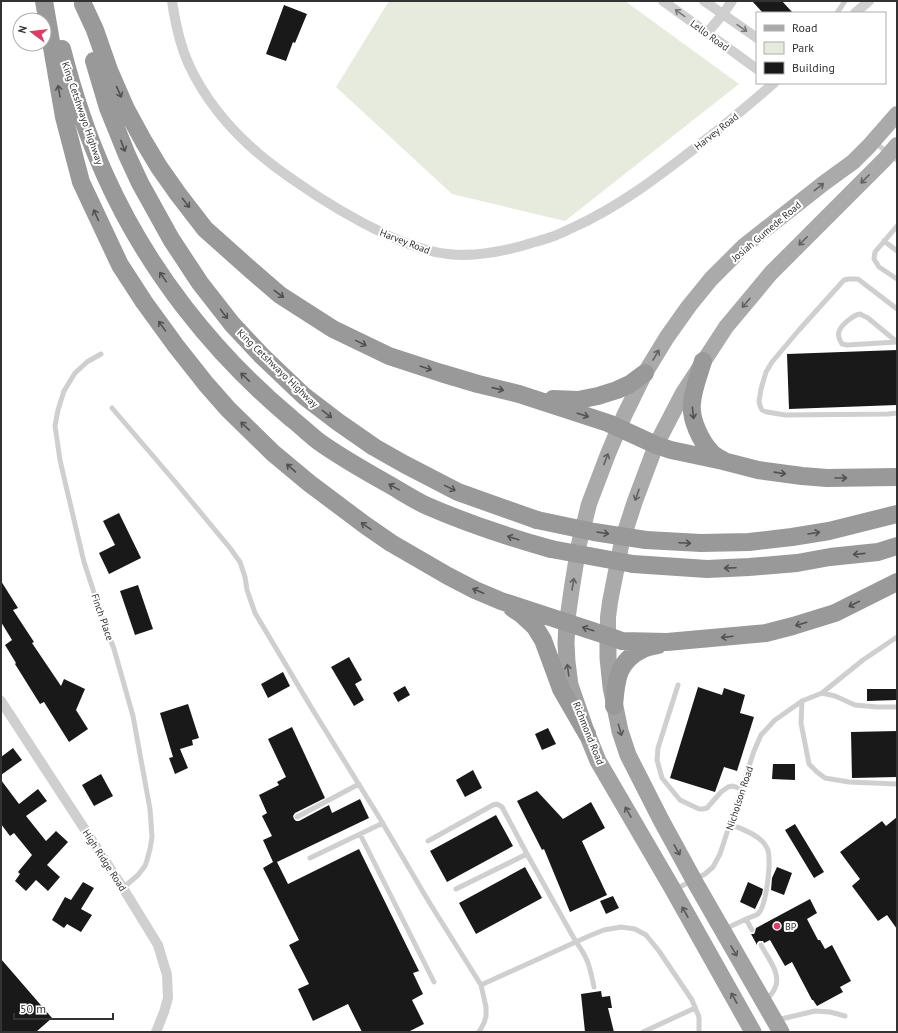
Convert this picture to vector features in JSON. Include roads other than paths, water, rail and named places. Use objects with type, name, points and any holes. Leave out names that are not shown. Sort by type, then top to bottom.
[{"type":"highway","points":[[44,1],[64,117],[81,182],[120,265],[144,302],[180,351],[228,409],[309,483],[391,543],[475,590],[501,601],[622,641],[667,642],[766,633],[835,613],[897,582]]},
{"type":"highway","name":"King Cetshwayo Highway","points":[[50,1],[68,70],[90,140],[105,176],[149,258],[205,333],[237,369],[272,402],[318,441],[366,472],[424,504],[483,528],[521,541],[551,549],[633,564],[707,569],[750,567],[796,563],[830,557],[878,552],[897,546]]},
{"type":"highway","points":[[83,3],[95,30],[109,70],[126,108],[144,142],[159,167],[205,229],[229,252],[280,295],[333,329],[389,356],[478,384],[519,394],[608,423],[656,445],[671,450],[758,470],[802,476],[828,478],[897,477]]},
{"type":"highway","name":"King Cetshwayo Highway","points":[[83,3],[84,16],[95,63],[108,108],[140,183],[171,239],[200,283],[232,324],[262,356],[304,396],[374,447],[458,492],[537,520],[594,532],[646,540],[701,543],[749,542],[830,531],[897,514]]},
{"type":"highway","points":[[703,362],[696,382],[692,403],[692,418],[703,441],[712,453],[723,461]]},
{"type":"highway","points":[[519,394],[555,399],[578,400],[617,390],[630,384],[646,373]]},
{"type":"highway","points":[[501,601],[521,614],[535,627],[543,640],[561,689],[587,734]]},
{"type":"highway","name":"Richmond Road","points":[[568,622],[566,643],[570,685],[598,761],[753,1032]]},
{"type":"highway","points":[[608,636],[608,658],[614,706],[628,755],[694,880],[778,1026]]},
{"type":"highway","points":[[614,706],[616,686],[623,664],[643,649],[667,642]]},
{"type":"main road","name":"Josiah Gumede Road","points":[[618,427],[646,373],[667,337],[689,306],[711,279],[744,246],[853,162],[897,114]]},
{"type":"main road","points":[[608,636],[610,602],[622,541],[637,495],[656,445],[683,393],[726,327],[771,273],[846,198],[894,153]]},
{"type":"main road","name":"Richmond Road","points":[[568,622],[579,544],[589,504],[618,427]]},
{"type":"street","name":"Harvey Road","points":[[172,1],[181,42],[188,63],[199,85],[223,117],[249,146],[292,180],[355,220],[410,245],[449,255],[489,253],[512,249],[552,237],[589,220],[615,205],[664,172],[746,108],[773,84]]},
{"type":"street","name":"Lello Road","points":[[663,1],[756,68]]},
{"type":"street","points":[[704,1],[756,37]]},
{"type":"street","points":[[706,33],[723,14],[732,1]]},
{"type":"street","points":[[856,12],[869,1]]},
{"type":"street","name":"High Ridge Road","points":[[1,701],[123,888],[158,945],[167,975],[168,998],[156,1032]]},
{"type":"lane","points":[[837,12],[845,1]]},
{"type":"lane","points":[[873,141],[894,153]]},
{"type":"lane","points":[[897,226],[875,252],[874,259],[879,266],[897,280]]},
{"type":"lane","points":[[884,241],[897,251]]},
{"type":"lane","points":[[897,309],[858,279],[844,280],[772,362],[766,372],[759,401],[762,410],[785,415],[897,413]]},
{"type":"lane","points":[[860,314],[868,318],[897,342],[847,345],[842,344],[838,339],[838,333],[841,328],[855,315],[860,314]]},
{"type":"lane","name":"Finch Place","points":[[101,354],[87,362],[75,373],[64,392],[55,426],[64,480],[84,562],[114,649],[132,716],[150,809],[152,837],[145,866],[138,875],[123,888]]},
{"type":"lane","points":[[112,408],[177,484],[240,562],[245,577],[247,590],[256,613],[311,707],[481,985],[486,1007],[486,1016],[479,1032]]},
{"type":"lane","name":"Nicholson Road","points":[[673,890],[705,874],[713,867],[720,854],[754,751],[761,735],[775,720],[802,701],[822,693],[863,660],[897,637]]},
{"type":"lane","points":[[678,685],[658,748],[657,760],[662,778],[680,800],[698,809],[707,808],[721,792],[728,787],[733,786],[742,789]]},
{"type":"lane","points":[[822,693],[835,696],[855,704],[877,707],[897,707]]},
{"type":"lane","points":[[802,701],[801,723],[809,764],[817,772],[825,778],[849,782],[897,784]]},
{"type":"lane","points":[[297,817],[359,784]]},
{"type":"lane","points":[[428,841],[493,804],[497,804],[502,807],[576,942],[585,954],[594,986]]},
{"type":"lane","points":[[310,858],[383,823]]},
{"type":"lane","points":[[722,930],[757,914],[764,900],[768,882],[768,849],[756,836],[730,824]]},
{"type":"lane","points":[[360,834],[434,982]]},
{"type":"lane","points":[[456,889],[527,854]]},
{"type":"lane","points":[[746,919],[752,930]]},
{"type":"lane","points":[[481,985],[604,930],[621,927],[635,929],[646,935],[659,951],[692,1000],[699,1017],[699,1032]]},
{"type":"lane","points":[[761,945],[774,970],[777,980],[775,987],[764,1002]]},
{"type":"lane","points":[[643,1032],[695,1008]]},
{"type":"lane","points":[[778,1026],[815,1011],[830,1012],[845,1016]]},
{"type":"place","name":"BP","points":[[777,926]]}]
